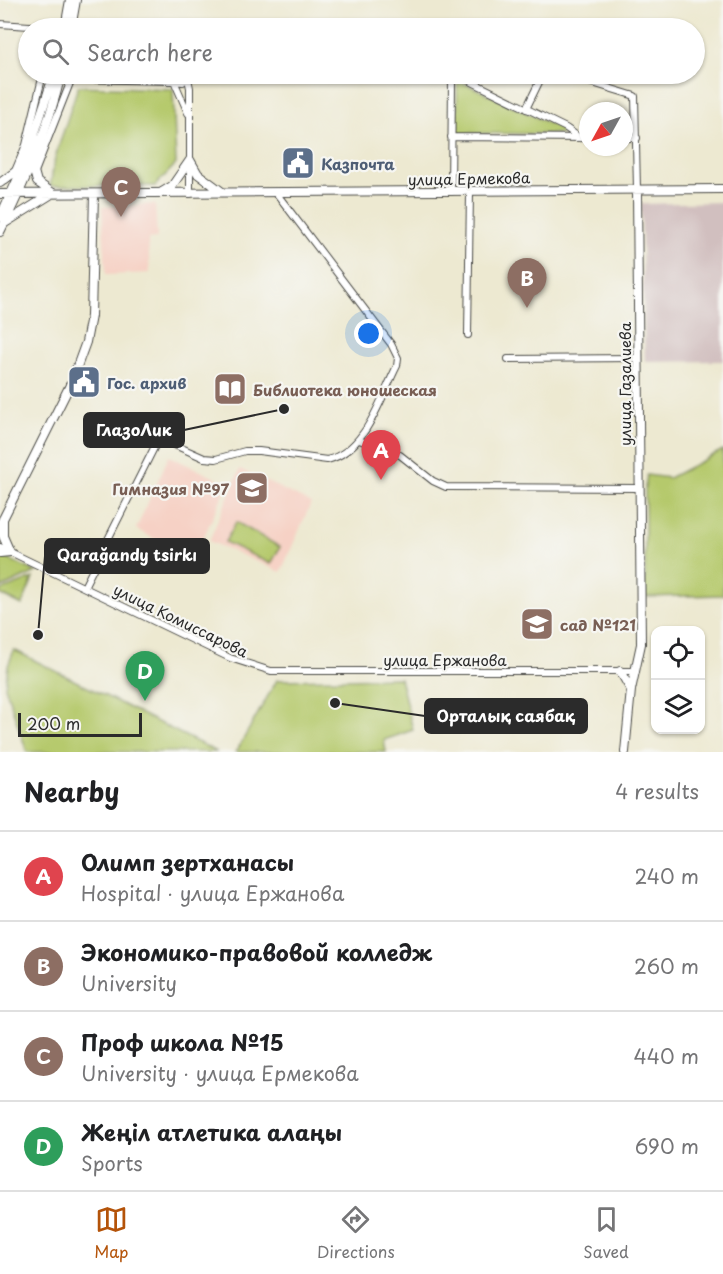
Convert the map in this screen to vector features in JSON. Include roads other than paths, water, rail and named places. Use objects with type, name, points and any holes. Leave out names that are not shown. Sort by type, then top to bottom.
[{"type":"main road","points":[[66,18],[70,0]]},
{"type":"main road","points":[[73,18],[76,0]]},
{"type":"main road","points":[[1,224],[31,167],[52,84]]},
{"type":"main road","points":[[1,224],[53,194],[37,182],[31,167],[58,84]]},
{"type":"main road","points":[[162,192],[172,186],[190,160],[198,174],[212,187],[224,193]]},
{"type":"main road","points":[[0,183],[15,171],[31,167]]},
{"type":"main road","name":"улица Ермекова","points":[[0,194],[162,192],[277,194],[723,189]]},
{"type":"main road","name":"улица Газалиева","points":[[625,752],[631,690],[641,644],[637,190]]},
{"type":"main road","points":[[75,372],[86,342],[91,316],[94,194]]},
{"type":"main road","points":[[0,553],[10,552],[3,536],[1,522],[69,385]]},
{"type":"main road","points":[[620,671],[631,690]]},
{"type":"street","points":[[0,24],[18,25]]},
{"type":"street","points":[[36,146],[42,84]]},
{"type":"street","points":[[15,171],[36,146],[69,84]]},
{"type":"street","points":[[174,84],[190,120]]},
{"type":"street","points":[[189,84],[190,194]]},
{"type":"street","points":[[451,192],[452,84]]},
{"type":"street","points":[[476,84],[566,128],[579,137]]},
{"type":"street","points":[[526,109],[538,84]]},
{"type":"street","name":"улица Газалиева","points":[[596,84],[635,96],[637,190]]},
{"type":"street","points":[[451,137],[579,138]]},
{"type":"street","points":[[468,335],[470,192]]},
{"type":"street","points":[[84,587],[159,438],[204,458],[216,459],[245,451],[259,451],[327,460],[346,453],[359,440],[397,366],[396,352],[277,194]]},
{"type":"street","points":[[508,359],[637,358]]},
{"type":"street","points":[[359,440],[400,455],[433,481],[446,487],[639,488]]},
{"type":"street","name":"улица Комиссарова","points":[[0,547],[254,668]]},
{"type":"street","name":"улица Ержанова","points":[[254,668],[293,673],[636,671]]},
{"type":"place","name":"Казпочта","points":[[298,163]]},
{"type":"place","name":"Проф школа №15","points":[[121,217]]},
{"type":"place","name":"Экономико-правовой колледж","points":[[527,308]]},
{"type":"place","name":"Гос. архив","points":[[84,382]]},
{"type":"place","name":"Библиотека юношеская","points":[[230,389]]},
{"type":"place","name":"ГлазоЛик","points":[[284,409]]},
{"type":"place","name":"Олимп зертханасы","points":[[381,480]]},
{"type":"place","name":"Гимназия №97","points":[[252,488]]},
{"type":"place","name":"сад №121","points":[[537,624]]},
{"type":"place","name":"Qarağandy tsirkı","points":[[38,635]]},
{"type":"place","name":"Жеңіл атлетика алаңы","points":[[145,701]]},
{"type":"place","name":"Орталық саябақ","points":[[335,703]]}]
